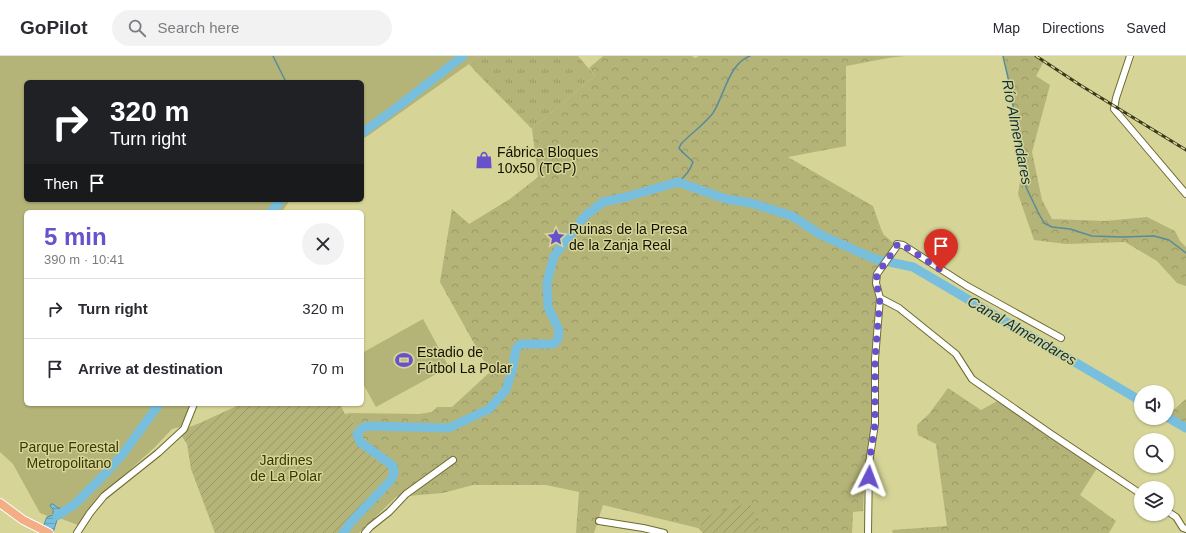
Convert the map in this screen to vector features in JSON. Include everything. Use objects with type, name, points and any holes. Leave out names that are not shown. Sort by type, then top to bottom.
[{"type":"main road","points":[[0,503],[31,525],[49,533]]},
{"type":"street","points":[[1130,56],[1114,109],[1186,194]]},
{"type":"street","points":[[868,533],[869,463],[875,424],[875,359],[880,298],[876,283],[877,274],[897,244],[903,245],[967,286],[1060,338]]},
{"type":"street","points":[[880,298],[899,308],[956,354],[972,379],[1134,489]]},
{"type":"street","points":[[77,533],[90,513],[104,496],[158,453],[184,429],[193,406]]},
{"type":"street","points":[[365,533],[370,527],[389,512],[406,494],[453,460]]},
{"type":"street","points":[[1174,516],[1183,530]]},
{"type":"street","points":[[599,521],[664,533]]},
{"type":"green space","name":"Parque Forestal Metropolitano","points":[[0,56],[478,56],[469,64],[364,138],[364,80],[24,80],[24,202],[289,202],[283,210],[24,210],[24,406],[189,406],[183,424],[180,427],[172,429],[155,447],[103,494],[78,525],[59,518],[66,509],[50,505],[54,512],[52,516],[50,517],[40,513],[13,464],[0,452]]},
{"type":"green space","points":[[478,56],[578,56],[595,76],[532,129],[469,64]]},
{"type":"green space","points":[[603,56],[692,56],[695,58],[699,56],[905,56],[846,66],[846,146],[788,157],[873,206],[884,235],[897,246],[877,274],[880,298],[872,446],[865,471],[863,511],[853,512],[852,533],[703,533],[698,528],[603,505],[594,533],[576,533],[579,492],[546,485],[473,485],[443,493],[396,497],[359,533],[343,533],[370,502],[393,466],[360,442],[350,413],[419,414],[432,412],[437,407],[452,407],[490,372],[440,282],[452,209],[469,224],[510,199],[538,177],[532,129],[595,76],[589,68]]},
{"type":"green space","points":[[1004,56],[1036,56],[1044,61],[1036,76],[1050,85],[1032,152],[1042,200],[1052,219],[1105,221],[1147,217],[1175,231],[1180,241],[1186,247],[1186,286],[1177,283],[1157,261],[1125,242],[1066,244],[1034,240],[1018,194],[1022,168]]},
{"type":"green space","name":"Estadio de Fútbol La Polar","points":[[423,319],[449,367],[376,407],[364,386],[364,352]]},
{"type":"green space","points":[[948,388],[981,410],[1001,399],[1099,465],[1080,495],[1116,521],[1109,533],[893,533],[892,530],[947,526],[936,444],[918,435],[917,425],[929,414]]},
{"type":"green space","points":[[1186,399],[1186,425],[1174,417],[1174,410]]},
{"type":"green space","name":"Jardines de La Polar","points":[[237,406],[341,406],[345,414],[350,413],[360,442],[393,466],[394,473],[391,480],[352,521],[343,533],[215,533],[191,469],[187,444],[179,432]]},
{"type":"green space","points":[[750,502],[762,532],[703,533],[699,519]]},
{"type":"water","points":[[51,504],[58,508],[66,509],[57,520],[53,533],[41,533],[47,517],[53,515],[53,509],[50,506]]},
{"type":"waterway","points":[[273,56],[285,80]]},
{"type":"waterway","points":[[364,132],[463,56]]},
{"type":"waterway","name":"Río Almendares","points":[[678,182],[691,168],[693,162],[679,148],[681,144],[713,113],[737,65],[750,56]]},
{"type":"waterway","name":"Río Almendares","points":[[1003,56],[1009,82],[1026,187],[1044,223],[1052,227],[1070,229],[1092,236],[1154,236],[1169,240],[1186,253]]},
{"type":"waterway","name":"Río Almendares","points":[[343,533],[352,521],[391,480],[394,473],[393,466],[360,442],[357,434],[361,429],[367,426],[449,428],[489,409],[506,390],[512,371],[516,349],[520,344],[553,344],[558,339],[559,330],[548,307],[547,282],[554,256],[585,216],[603,202],[678,182],[726,199],[751,203],[792,216],[821,235],[875,259],[913,267],[1134,397]]},
{"type":"waterway","points":[[273,210],[279,202]]},
{"type":"waterway","points":[[57,516],[75,504],[106,473],[122,455],[158,406]]},
{"type":"waterway","name":"Canal Almendares","points":[[1174,421],[1186,428]]},
{"type":"railway","points":[[1036,56],[1080,85],[1186,150]]},
{"type":"place","name":"Fábrica Bloques 10x50 (TCP)","points":[[484,160]]},
{"type":"place","name":"Ruinas de la Presa de la Zanja Real","points":[[556,237]]},
{"type":"place","name":"Estadio de Fútbol La Polar","points":[[404,360]]},
{"type":"route","points":[[869,477],[869,463],[875,424],[875,359],[880,298],[876,283],[877,274],[897,244],[903,245],[941,270]]}]
